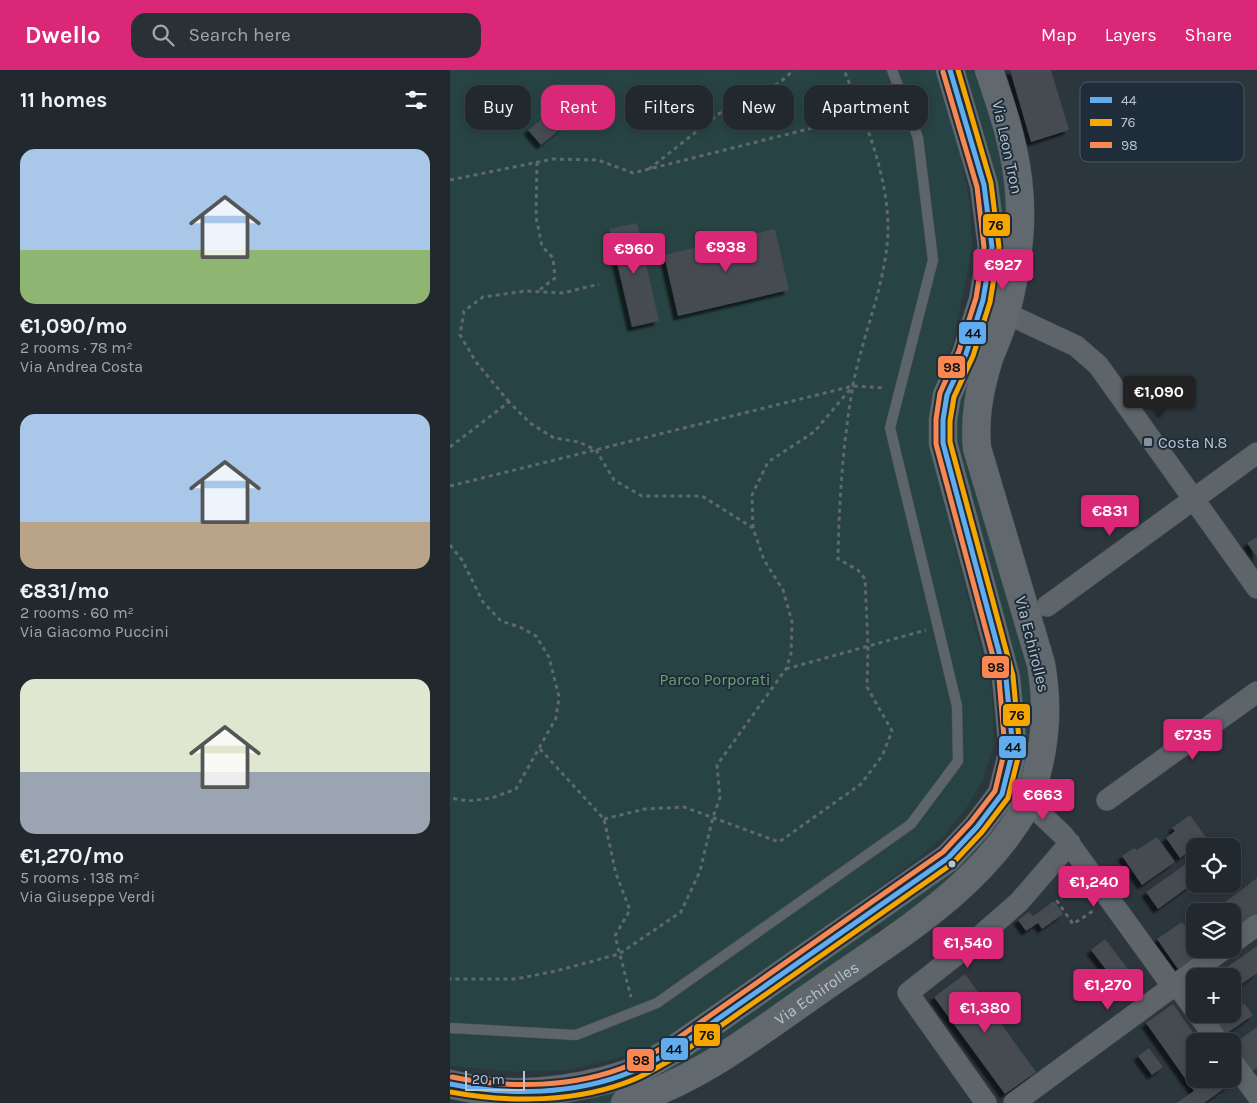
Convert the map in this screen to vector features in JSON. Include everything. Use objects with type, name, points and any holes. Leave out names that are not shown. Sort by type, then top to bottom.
[{"type":"street","name":"Via Leon Tron","points":[[950,70],[984,185],[992,247],[982,300]]},
{"type":"street","name":"Via Leon Tron","points":[[989,70],[1018,179],[1020,214],[1016,266],[1006,314]]},
{"type":"street","points":[[982,300],[1006,314],[1076,346],[1087,353],[1107,376],[1257,588]]},
{"type":"street","name":"Via Echirolles","points":[[450,1084],[500,1093],[541,1097],[629,1073],[692,1040],[948,858],[977,827],[1002,794],[1013,750],[1006,678],[943,443],[943,420],[947,395],[966,354],[982,300]]},
{"type":"street","name":"Via Echirolles","points":[[625,1103],[653,1095],[712,1065],[956,893],[1002,844],[1029,803],[1044,748],[1047,695],[1041,664],[977,448],[975,427],[976,407],[1006,314]]},
{"type":"street","points":[[1047,606],[1257,453]]},
{"type":"street","points":[[1107,800],[1257,692]]},
{"type":"street","points":[[1002,794],[1029,803],[1070,843],[1168,980],[1186,999]]},
{"type":"street","points":[[986,1103],[908,993],[1019,902],[1070,843]]},
{"type":"street","points":[[1241,937],[1257,925]]},
{"type":"street","points":[[1014,1103],[1212,958]]},
{"type":"street","points":[[1241,1073],[1257,1095]]},
{"type":"lane","points":[[892,70],[898,85]]},
{"type":"lane","points":[[450,1028],[576,1035],[657,1003],[911,824],[958,761],[958,706],[890,428],[933,260],[918,138],[915,130]]},
{"type":"path","points":[[647,170],[720,113],[779,83],[794,70]]},
{"type":"path","points":[[844,70],[850,85]]},
{"type":"path","points":[[450,180],[553,158],[598,160],[633,173],[806,130]]},
{"type":"path","points":[[604,819],[645,809],[684,807],[713,816],[779,842],[861,784],[882,756],[892,731],[867,687],[868,646],[865,579],[858,570],[838,558],[840,495],[853,386],[885,258],[888,226],[884,192],[867,130]]},
{"type":"path","points":[[537,162],[536,217],[542,246],[553,258],[555,278],[538,292]]},
{"type":"path","points":[[599,284],[563,293],[538,292],[483,297],[464,311],[460,335],[476,362],[509,402],[530,423],[554,438],[579,442],[596,450],[614,480],[642,496],[702,496],[753,528]]},
{"type":"path","points":[[450,979],[516,979],[556,971],[619,954],[681,912],[700,871],[713,816],[720,798],[716,765],[786,670],[792,654],[792,622],[783,590],[764,560],[753,528],[752,494],[768,462],[814,432],[853,386]]},
{"type":"path","points":[[450,486],[853,386],[900,389]]},
{"type":"path","points":[[450,447],[509,402]]},
{"type":"path","points":[[450,545],[462,560],[484,602],[501,621],[520,627],[536,636],[549,657],[559,697],[556,718],[516,789],[492,798],[468,802],[450,798]]},
{"type":"path","points":[[786,670],[938,626]]},
{"type":"path","points":[[540,749],[604,819],[616,874],[630,910],[615,936],[635,1012]]},
{"type":"path","points":[[1077,882],[1057,901],[1073,924],[1097,909]]},
{"type":"green space","name":"Parco Porporati","points":[[450,70],[936,70],[960,152],[970,204],[972,249],[953,342],[934,394],[930,448],[992,692],[994,745],[983,780],[966,808],[944,836],[917,859],[805,943],[670,1038],[622,1057],[570,1070],[515,1072],[450,1066]]},
{"type":"green space","points":[[959,70],[977,70],[1006,175],[1010,263]]},
{"type":"green space","points":[[986,357],[970,403],[1032,679],[1032,762],[1016,759],[954,452],[958,390]]},
{"type":"green space","points":[[980,839],[992,849],[887,937],[878,923]]},
{"type":"green space","points":[[870,929],[879,942],[723,1053],[616,1103],[590,1103],[588,1092],[686,1057],[707,1045]]},
{"type":"building","points":[[1010,70],[1051,70],[1069,130],[1031,142]]},
{"type":"building","points":[[541,119],[541,130],[559,130],[541,145],[528,130],[531,130],[531,128]]},
{"type":"building","points":[[637,223],[659,321],[632,327],[609,229]]},
{"type":"building","points":[[775,229],[789,290],[678,316],[664,255]]},
{"type":"building","points":[[1257,537],[1257,557],[1247,543]]},
{"type":"building","points":[[1190,815],[1206,838],[1186,838],[1186,854],[1180,858],[1166,838],[1175,831],[1172,828]]},
{"type":"building","points":[[1157,837],[1175,862],[1142,885],[1122,856],[1134,848],[1137,850]]},
{"type":"building","points":[[1186,864],[1186,889],[1158,909],[1146,892]]},
{"type":"building","points":[[1257,878],[1257,914],[1241,926],[1241,903],[1224,903],[1237,893],[1241,893],[1241,890]]},
{"type":"building","points":[[1054,901],[1063,914],[1042,929],[1038,923],[1026,931],[1018,920],[1029,912],[1033,916]]},
{"type":"building","points":[[1182,922],[1186,928],[1186,958],[1194,958],[1178,969],[1157,939]]},
{"type":"building","points":[[1105,939],[1128,969],[1114,980],[1091,950]]},
{"type":"building","points":[[1257,946],[1257,973],[1241,985],[1241,968],[1225,968]]},
{"type":"building","points":[[965,974],[1036,1072],[1005,1094],[934,997]]},
{"type":"building","points":[[1244,1003],[1253,1015],[1227,1033],[1225,1033],[1218,1023],[1241,1023],[1241,1005]]},
{"type":"building","points":[[1173,1004],[1193,1033],[1186,1033],[1186,1080],[1146,1023]]},
{"type":"building","points":[[1257,1027],[1257,1068],[1251,1072],[1241,1056],[1241,1038]]},
{"type":"building","points":[[1149,1048],[1163,1067],[1152,1075],[1138,1056]]},
{"type":"building","points":[[1192,1088],[1225,1088],[1204,1103],[1176,1103],[1194,1091]]},
{"type":"transit line","name":"44","points":[[450,1084],[518,1092],[564,1089],[609,1080],[648,1064],[675,1049],[948,858],[977,827],[1002,794],[1013,750],[1006,678],[943,443],[943,420],[947,395],[966,354],[983,300],[992,247],[984,185],[950,70]]},
{"type":"transit line","name":"76","points":[[450,1092],[496,1098],[544,1099],[567,1097],[613,1087],[647,1073],[679,1055],[952,864],[982,832],[1008,798],[1020,750],[1013,676],[950,442],[950,421],[954,397],[973,356],[990,302],[999,247],[991,183],[958,70]]},
{"type":"transit line","name":"98","points":[[452,1077],[519,1085],[565,1082],[609,1073],[640,1060],[671,1043],[943,852],[971,822],[995,791],[1005,749],[999,679],[936,444],[936,419],[940,393],[959,351],[976,298],[984,247],[977,187],[943,72]]},
{"type":"place","name":"Costa N.8","points":[[1148,442]]}]
